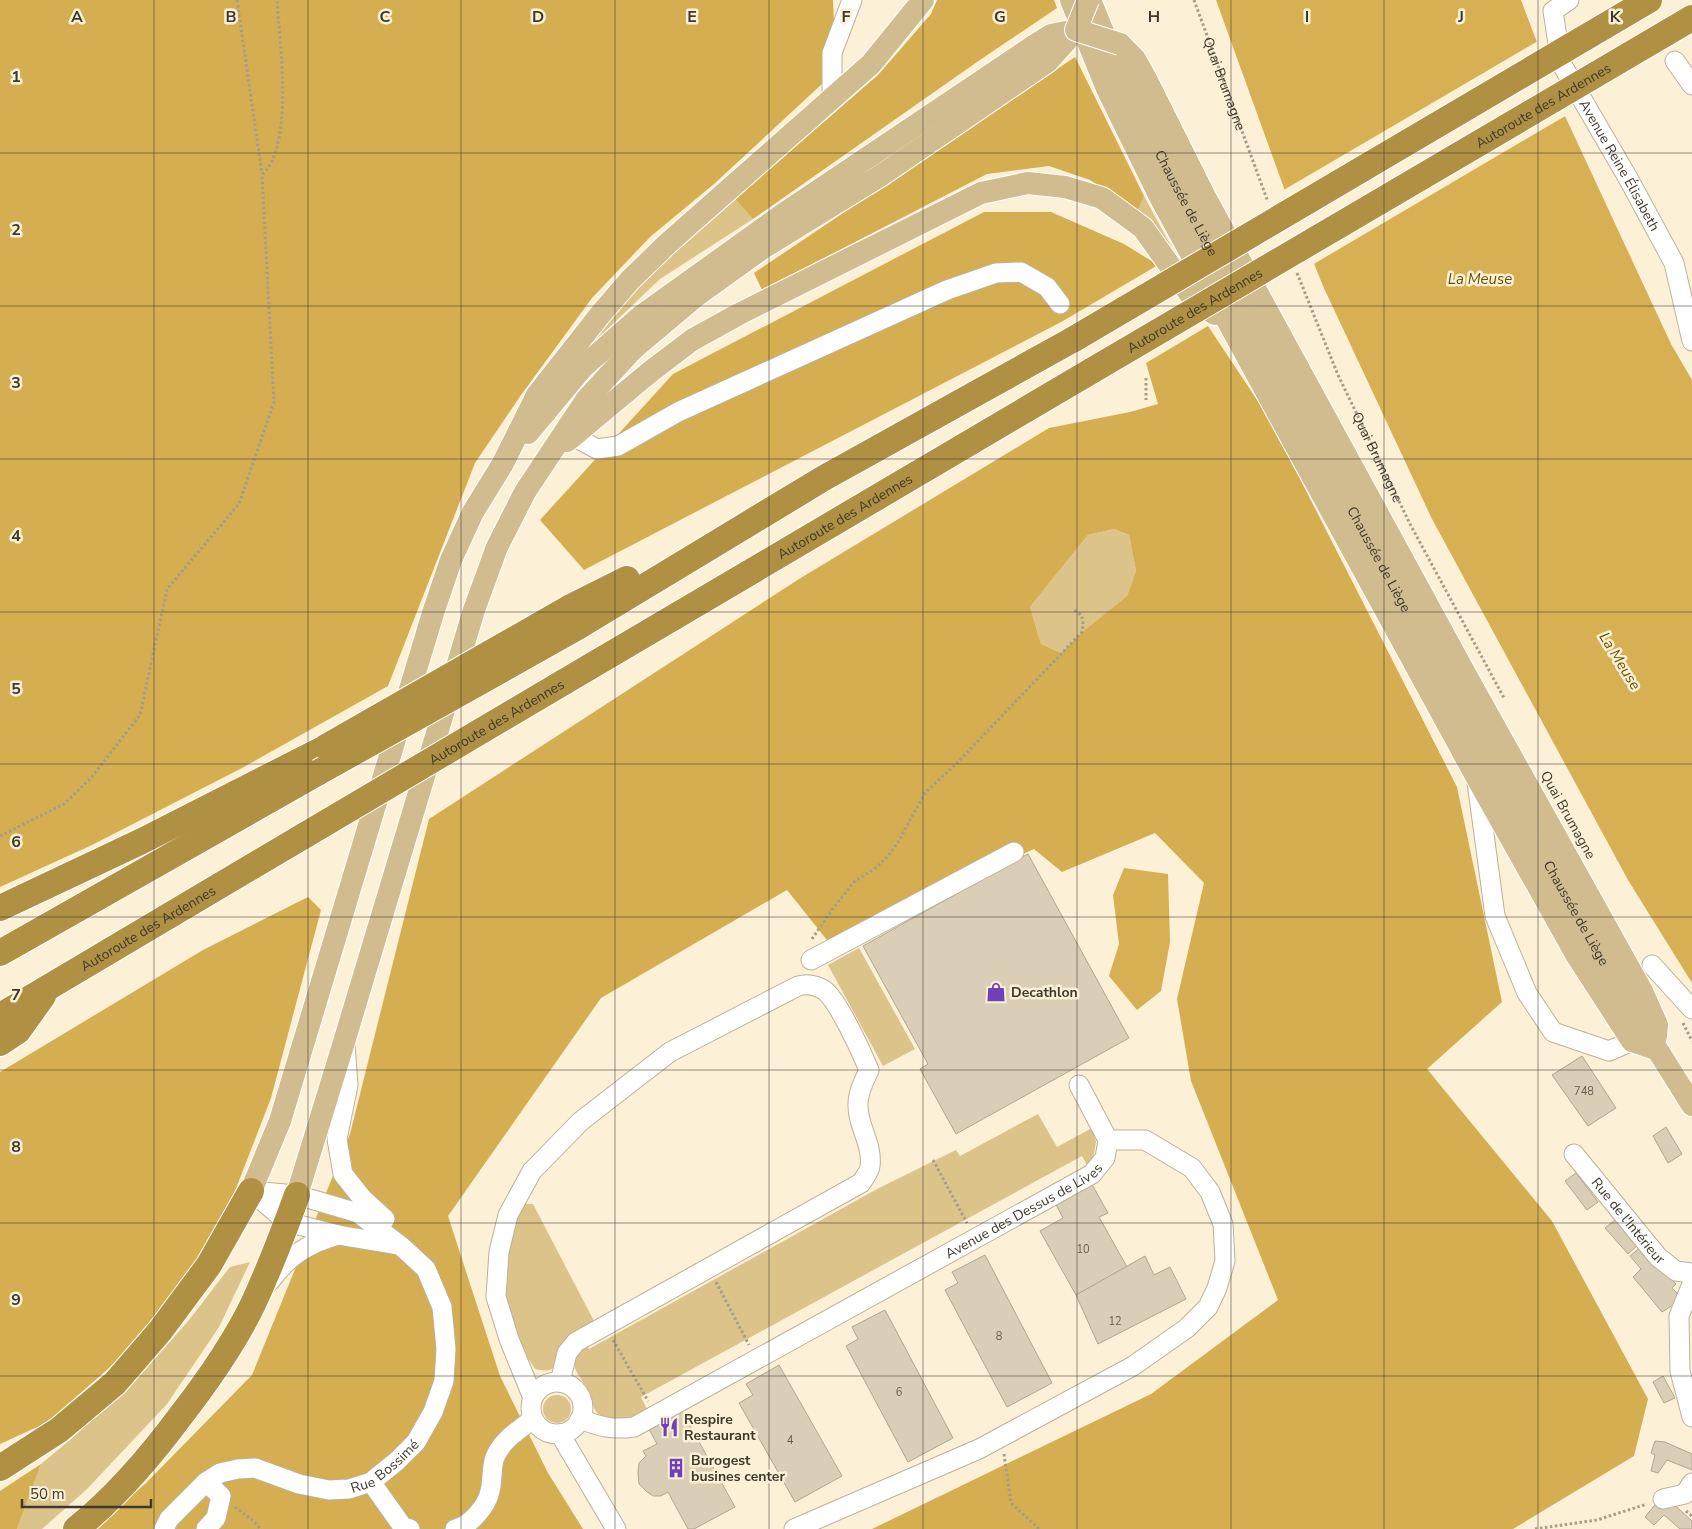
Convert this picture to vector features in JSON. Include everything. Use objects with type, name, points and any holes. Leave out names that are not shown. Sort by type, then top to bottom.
[{"type":"highway","points":[[0,953],[319,762],[572,618],[1074,339],[1650,0]]},
{"type":"highway","name":"Autoroute des Ardennes","points":[[0,1016],[1692,18]]},
{"type":"highway","points":[[0,908],[142,841],[319,762]]},
{"type":"highway","points":[[0,1043],[18,1031],[50,987]]},
{"type":"highway","points":[[4,1465],[59,1430],[115,1383],[160,1331],[209,1264],[251,1191]]},
{"type":"highway","points":[[76,1529],[127,1483],[168,1434],[211,1375],[254,1302],[296,1195]]},
{"type":"main road","points":[[251,1191],[280,1121],[436,604],[451,560],[473,512],[502,465],[537,395],[630,280],[871,64],[923,0]]},
{"type":"main road","name":"Chaussée de Liège","points":[[1071,0],[1108,91],[1160,197],[1477,778],[1577,956],[1632,1041]]},
{"type":"main road","points":[[502,465],[583,367],[641,316],[782,215],[1076,30],[1089,0]]},
{"type":"main road","name":"Chaussée de Liège","points":[[1089,0],[1124,83],[1178,188],[1448,686],[1620,990],[1692,1105]]},
{"type":"main road","points":[[1076,30],[1120,44],[1135,60],[1146,79],[1213,212],[1467,677],[1642,992],[1657,1025],[1656,1049],[1632,1041]]},
{"type":"main road","points":[[296,1195],[474,610],[497,547],[525,492],[547,458],[586,400],[620,363],[633,349],[696,296],[763,248],[880,176],[1041,53]]},
{"type":"main road","points":[[547,458],[650,372],[692,340],[731,318],[980,193],[1028,183],[1065,187],[1102,198],[1143,228],[1195,301],[1230,324]]},
{"type":"street","points":[[832,99],[832,53],[852,0]]},
{"type":"street","name":"Avenue Reine Élisabeth","points":[[1569,0],[1550,5],[1561,63],[1628,178],[1674,263],[1692,341]]},
{"type":"street","points":[[1674,61],[1692,85]]},
{"type":"street","points":[[573,436],[597,449],[618,446],[678,412],[947,290],[996,273],[1021,272],[1047,287],[1060,304]]},
{"type":"street","points":[[1477,778],[1494,916],[1527,993],[1553,1032],[1609,1051],[1632,1041]]},
{"type":"street","points":[[810,951],[1014,852]]},
{"type":"street","points":[[1652,965],[1692,1009]]},
{"type":"street","points":[[533,1398],[509,1339],[496,1297],[499,1252],[508,1215],[532,1171],[581,1121],[670,1052],[798,986],[807,983],[826,991],[859,1046],[869,1070],[858,1102],[858,1114],[870,1152],[870,1167],[862,1183],[576,1342],[567,1353],[560,1382]]},
{"type":"street","points":[[344,1042],[348,1085],[337,1138],[343,1174],[362,1198],[385,1218],[401,1246]]},
{"type":"street","points":[[794,1529],[979,1449],[1133,1366],[1187,1328],[1208,1307],[1217,1288],[1224,1261],[1223,1224],[1210,1192],[1192,1168],[1145,1140],[1108,1140],[1079,1085]]},
{"type":"street","name":"Avenue des Dessus de Lives","points":[[580,1419],[600,1427],[616,1429],[634,1427],[1092,1174],[1105,1158],[1108,1140]]},
{"type":"street","name":"Rue de l'Intérieur","points":[[1574,1154],[1658,1257],[1676,1271],[1692,1273]]},
{"type":"street","points":[[251,1191],[296,1195],[358,1213],[401,1246]]},
{"type":"street","points":[[251,1191],[287,1222],[338,1235],[401,1246]]},
{"type":"street","points":[[254,1302],[278,1270],[290,1258],[321,1240],[338,1235]]},
{"type":"street","name":"Rue Bossimé","points":[[164,1529],[169,1519],[206,1482],[220,1472],[255,1468],[299,1484],[329,1490],[349,1489],[371,1482],[397,1461],[416,1442],[433,1412],[444,1381],[446,1349],[442,1308],[426,1269],[401,1246]]},
{"type":"street","points":[[1692,1284],[1679,1316],[1680,1371],[1692,1417]]},
{"type":"street","points":[[560,1382],[571,1386],[578,1392],[582,1401],[583,1410],[580,1419],[569,1432],[551,1434],[543,1430],[533,1418],[531,1407],[533,1398],[538,1390],[545,1385],[560,1382]]},
{"type":"street","points":[[455,1529],[460,1528],[477,1516],[490,1493],[495,1458],[507,1438],[533,1418]]},
{"type":"street","points":[[560,1434],[616,1529]]},
{"type":"street","points":[[206,1482],[221,1496],[216,1518],[206,1529]]},
{"type":"street","points":[[371,1482],[403,1527],[410,1529]]},
{"type":"street","points":[[1663,1499],[1685,1494],[1692,1483]]},
{"type":"path","points":[[0,836],[64,804],[91,778],[140,715],[167,588],[239,504],[274,402],[262,175],[237,0]]},
{"type":"path","points":[[262,175],[271,164],[279,137],[283,106],[277,0]]},
{"type":"path","name":"Quai Brumagne","points":[[1194,0],[1271,209]]},
{"type":"path","name":"Quai Brumagne","points":[[1293,265],[1338,376],[1410,524],[1505,701]]},
{"type":"path","points":[[1146,378],[1146,400]]},
{"type":"path","points":[[810,951],[834,907],[854,882],[877,867],[888,856],[898,842],[925,793],[1082,632],[1082,617],[1080,613],[1072,609]]},
{"type":"path","points":[[933,1160],[976,1239]]},
{"type":"path","points":[[709,1268],[740,1329]]},
{"type":"path","points":[[605,1326],[643,1392]]},
{"type":"path","points":[[1002,1436],[1011,1503],[1039,1529]]},
{"type":"path","points":[[221,1496],[261,1529]]},
{"type":"path","points":[[1535,1529],[1597,1520],[1663,1499]]},
{"type":"shaded area","points":[[0,0],[833,0],[836,71],[714,184],[650,237],[592,298],[521,395],[475,463],[388,686],[242,768],[92,845],[0,887]]},
{"type":"shaded area","points":[[937,0],[1054,0],[1057,8],[753,219],[735,199],[878,75],[931,14]]},
{"type":"shaded area","points":[[1075,57],[1144,196],[1137,212],[1090,180],[1049,166],[987,174],[762,290],[754,273]]},
{"type":"shaded area","points":[[1144,196],[1177,257],[1137,212]]},
{"type":"shaded area","points":[[735,199],[753,219],[660,279],[577,358],[630,295],[690,237]]},
{"type":"shaded area","points":[[984,212],[1051,212],[1124,244],[1158,265],[1063,321],[584,570],[540,520],[673,374]]},
{"type":"shaded area","points":[[1208,326],[1269,418],[1457,787],[1502,1002],[1427,1069],[1552,1221],[1648,1399],[1634,1456],[1513,1529],[872,1529],[1151,1394],[1278,1300],[1191,1081],[1177,999],[1204,883],[1155,833],[1062,872],[1034,849],[827,940],[787,890],[601,998],[448,1216],[500,1376],[548,1473],[583,1529],[93,1529],[146,1483],[252,1375],[350,1134],[429,819],[799,579],[1049,428],[1130,412],[1158,404],[1146,363]],"holes":[[[1114,529],[1129,535],[1136,571],[1127,596],[1082,632],[1061,653],[1041,644],[1030,607],[1088,535]]]},
{"type":"shaded area","points":[[1114,529],[1129,535],[1136,571],[1127,596],[1082,632],[1061,653],[1041,644],[1030,607],[1088,535]]},
{"type":"shaded area","points":[[308,897],[321,910],[271,1098],[223,1222],[181,1284],[132,1348],[46,1423],[0,1444],[0,1072],[203,950]]},
{"type":"shaded area","points":[[859,948],[915,1049],[883,1066],[828,965]]},
{"type":"shaded area","points":[[1038,1114],[1057,1147],[1092,1128],[1096,1142],[1093,1160],[1087,1165],[1082,1156],[641,1397],[647,1409],[634,1417],[615,1420],[599,1415],[595,1411],[590,1394],[577,1373],[574,1363],[579,1352],[586,1345],[589,1349],[877,1189],[956,1150],[960,1156]]},
{"type":"shaded area","points":[[525,1204],[533,1204],[595,1323],[558,1365],[547,1370],[535,1369],[523,1350],[509,1318],[504,1296],[504,1275],[512,1231],[515,1219]]},
{"type":"shaded area","points":[[250,1262],[219,1327],[167,1404],[87,1489],[42,1529],[17,1529],[41,1464],[70,1440],[145,1370],[189,1320],[230,1267]]},
{"type":"shaded area","points":[[557,1395],[567,1399],[571,1409],[567,1419],[557,1423],[547,1419],[543,1409],[547,1399]]},
{"type":"shaded area","points":[[41,1464],[17,1529],[0,1529],[0,1491]]},
{"type":"water","name":"La Meuse","points":[[1216,0],[1521,0],[1565,116],[1671,344],[1692,380],[1692,983],[1628,880],[1432,519],[1323,286],[1285,191]]},
{"type":"water","points":[[1124,868],[1168,874],[1170,942],[1161,991],[1137,1010],[1109,976],[1119,944],[1113,895]]},
{"type":"pier","points":[[1538,41],[1567,115],[1312,265],[1282,191]]},
{"type":"building","name":"Decathlon","points":[[1028,854],[1129,1038],[956,1134],[920,1069],[928,1064],[863,946]]},
{"type":"building","points":[[1582,1056],[1616,1108],[1588,1126],[1552,1075]]},
{"type":"building","points":[[1666,1127],[1682,1154],[1668,1163],[1653,1136]]},
{"type":"building","points":[[1576,1173],[1598,1202],[1587,1210],[1565,1181]]},
{"type":"building","points":[[1090,1181],[1108,1213],[1099,1217],[1127,1267],[1076,1295],[1040,1231],[1063,1218],[1054,1201]]},
{"type":"building","points":[[1620,1216],[1641,1242],[1628,1254],[1605,1228]]},
{"type":"building","points":[[1642,1246],[1676,1284],[1672,1288],[1677,1293],[1678,1302],[1662,1312],[1633,1277],[1641,1269],[1630,1256]]},
{"type":"building","points":[[985,1255],[1052,1383],[1007,1407],[945,1290],[958,1283],[952,1272]]},
{"type":"building","points":[[1145,1256],[1154,1275],[1170,1267],[1186,1299],[1098,1344],[1076,1295]]},
{"type":"building","points":[[885,1310],[953,1438],[908,1462],[846,1346],[858,1339],[852,1327]]},
{"type":"building","points":[[779,1365],[842,1476],[795,1502],[739,1403],[753,1395],[746,1384]]},
{"type":"building","points":[[1663,1376],[1675,1398],[1664,1403],[1653,1382]]},
{"type":"building","name":"Burogest busines center","points":[[682,1411],[735,1507],[694,1529],[688,1529],[668,1492],[661,1496],[653,1496],[639,1484],[639,1463],[646,1456],[643,1451],[657,1444],[649,1429]]},
{"type":"building","points":[[1655,1441],[1665,1442],[1692,1454],[1692,1470],[1667,1460],[1658,1473],[1651,1471],[1655,1455],[1651,1453]]},
{"type":"building","points":[[1669,1500],[1692,1521],[1692,1529],[1680,1529],[1664,1515],[1654,1525],[1645,1517],[1654,1506]]},
{"type":"place","name":"Decathlon","points":[[996,992]]},
{"type":"place","name":"Respire Restaurant","points":[[669,1427]]},
{"type":"place","name":"Burogest busines center","points":[[676,1468]]}]
